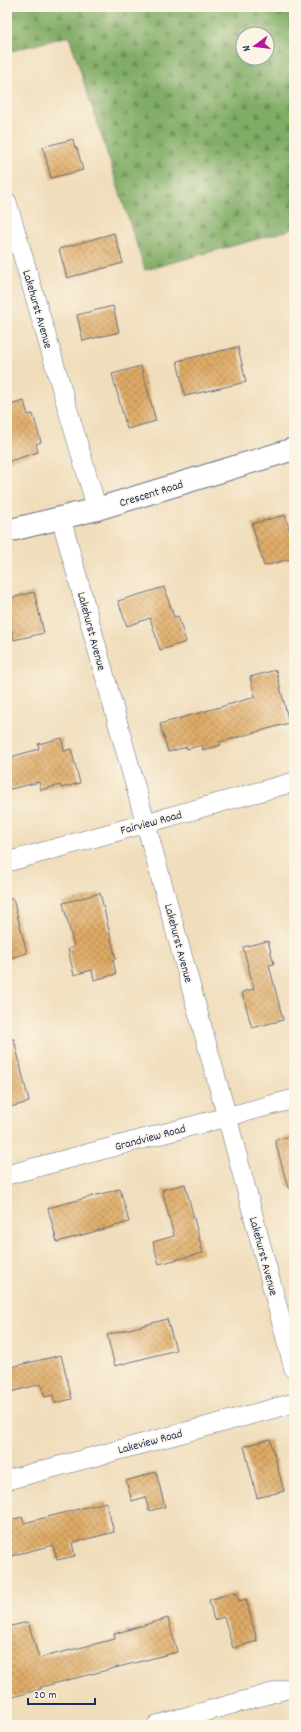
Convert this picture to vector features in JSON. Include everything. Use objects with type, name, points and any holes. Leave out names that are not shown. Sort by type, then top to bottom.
[{"type":"street","name":"Lakehurst Avenue","points":[[7,202],[97,509]]},
{"type":"street","name":"Crescent Road","points":[[7,531],[97,509],[294,450]]},
{"type":"street","name":"Lakehurst Avenue","points":[[61,518],[227,1117],[294,1369]]},
{"type":"street","name":"Fairview Road","points":[[7,862],[294,782]]},
{"type":"street","name":"Grandview Road","points":[[7,1175],[294,1099]]},
{"type":"street","name":"Lakeview Road","points":[[7,1480],[294,1403]]},
{"type":"street","points":[[157,1725],[294,1687]]},
{"type":"green space","points":[[7,7],[294,7],[294,229],[145,270],[69,36],[7,52]]},
{"type":"building","points":[[73,139],[83,170],[51,178],[43,147]]},
{"type":"building","points":[[114,233],[123,263],[67,278],[59,249]]},
{"type":"building","points":[[113,306],[119,332],[83,341],[77,315]]},
{"type":"building","points":[[238,347],[246,382],[185,396],[177,361]]},
{"type":"building","points":[[141,366],[156,421],[127,429],[112,374]]},
{"type":"building","points":[[24,401],[28,415],[33,414],[41,442],[36,444],[38,452],[7,462],[7,406]]},
{"type":"building","points":[[285,515],[294,545],[294,558],[264,566],[252,524]]},
{"type":"building","points":[[164,587],[174,617],[178,616],[186,642],[160,650],[150,618],[127,626],[118,601]]},
{"type":"building","points":[[34,592],[44,633],[14,640],[11,628],[7,629],[7,599]]},
{"type":"building","points":[[276,670],[289,723],[220,742],[221,745],[203,750],[202,745],[168,752],[160,724],[255,697],[250,677]]},
{"type":"building","points":[[62,738],[64,751],[71,749],[80,783],[61,788],[60,785],[41,790],[39,782],[7,790],[7,758],[39,749],[38,744]]},
{"type":"building","points":[[100,893],[116,959],[113,960],[116,974],[94,980],[92,970],[74,975],[68,949],[74,947],[63,903]]},
{"type":"building","points":[[7,899],[13,899],[27,953],[7,959]]},
{"type":"building","points":[[268,941],[274,964],[269,965],[283,1020],[252,1028],[242,992],[254,989],[243,947]]},
{"type":"building","points":[[14,1039],[29,1102],[7,1108],[7,1040]]},
{"type":"building","points":[[294,1135],[294,1187],[288,1188],[275,1140]]},
{"type":"building","points":[[185,1184],[203,1253],[159,1264],[153,1242],[174,1236],[162,1190]]},
{"type":"building","points":[[120,1189],[129,1222],[57,1242],[48,1208]]},
{"type":"building","points":[[167,1319],[176,1350],[115,1366],[107,1335]]},
{"type":"building","points":[[61,1355],[72,1399],[55,1403],[53,1395],[45,1397],[41,1384],[7,1393],[7,1368]]},
{"type":"building","points":[[270,1439],[284,1491],[257,1498],[244,1446]]},
{"type":"building","points":[[156,1472],[165,1507],[149,1511],[145,1497],[132,1501],[126,1481]]},
{"type":"building","points":[[106,1502],[114,1532],[72,1543],[75,1556],[57,1560],[53,1545],[7,1557],[7,1521],[22,1517],[24,1523]]},
{"type":"building","points":[[236,1592],[239,1601],[246,1599],[257,1641],[233,1648],[224,1617],[214,1620],[209,1600]]},
{"type":"building","points":[[168,1618],[177,1652],[41,1687],[41,1689],[13,1697],[7,1676],[7,1627],[28,1622],[39,1658],[115,1639],[114,1634]]}]
